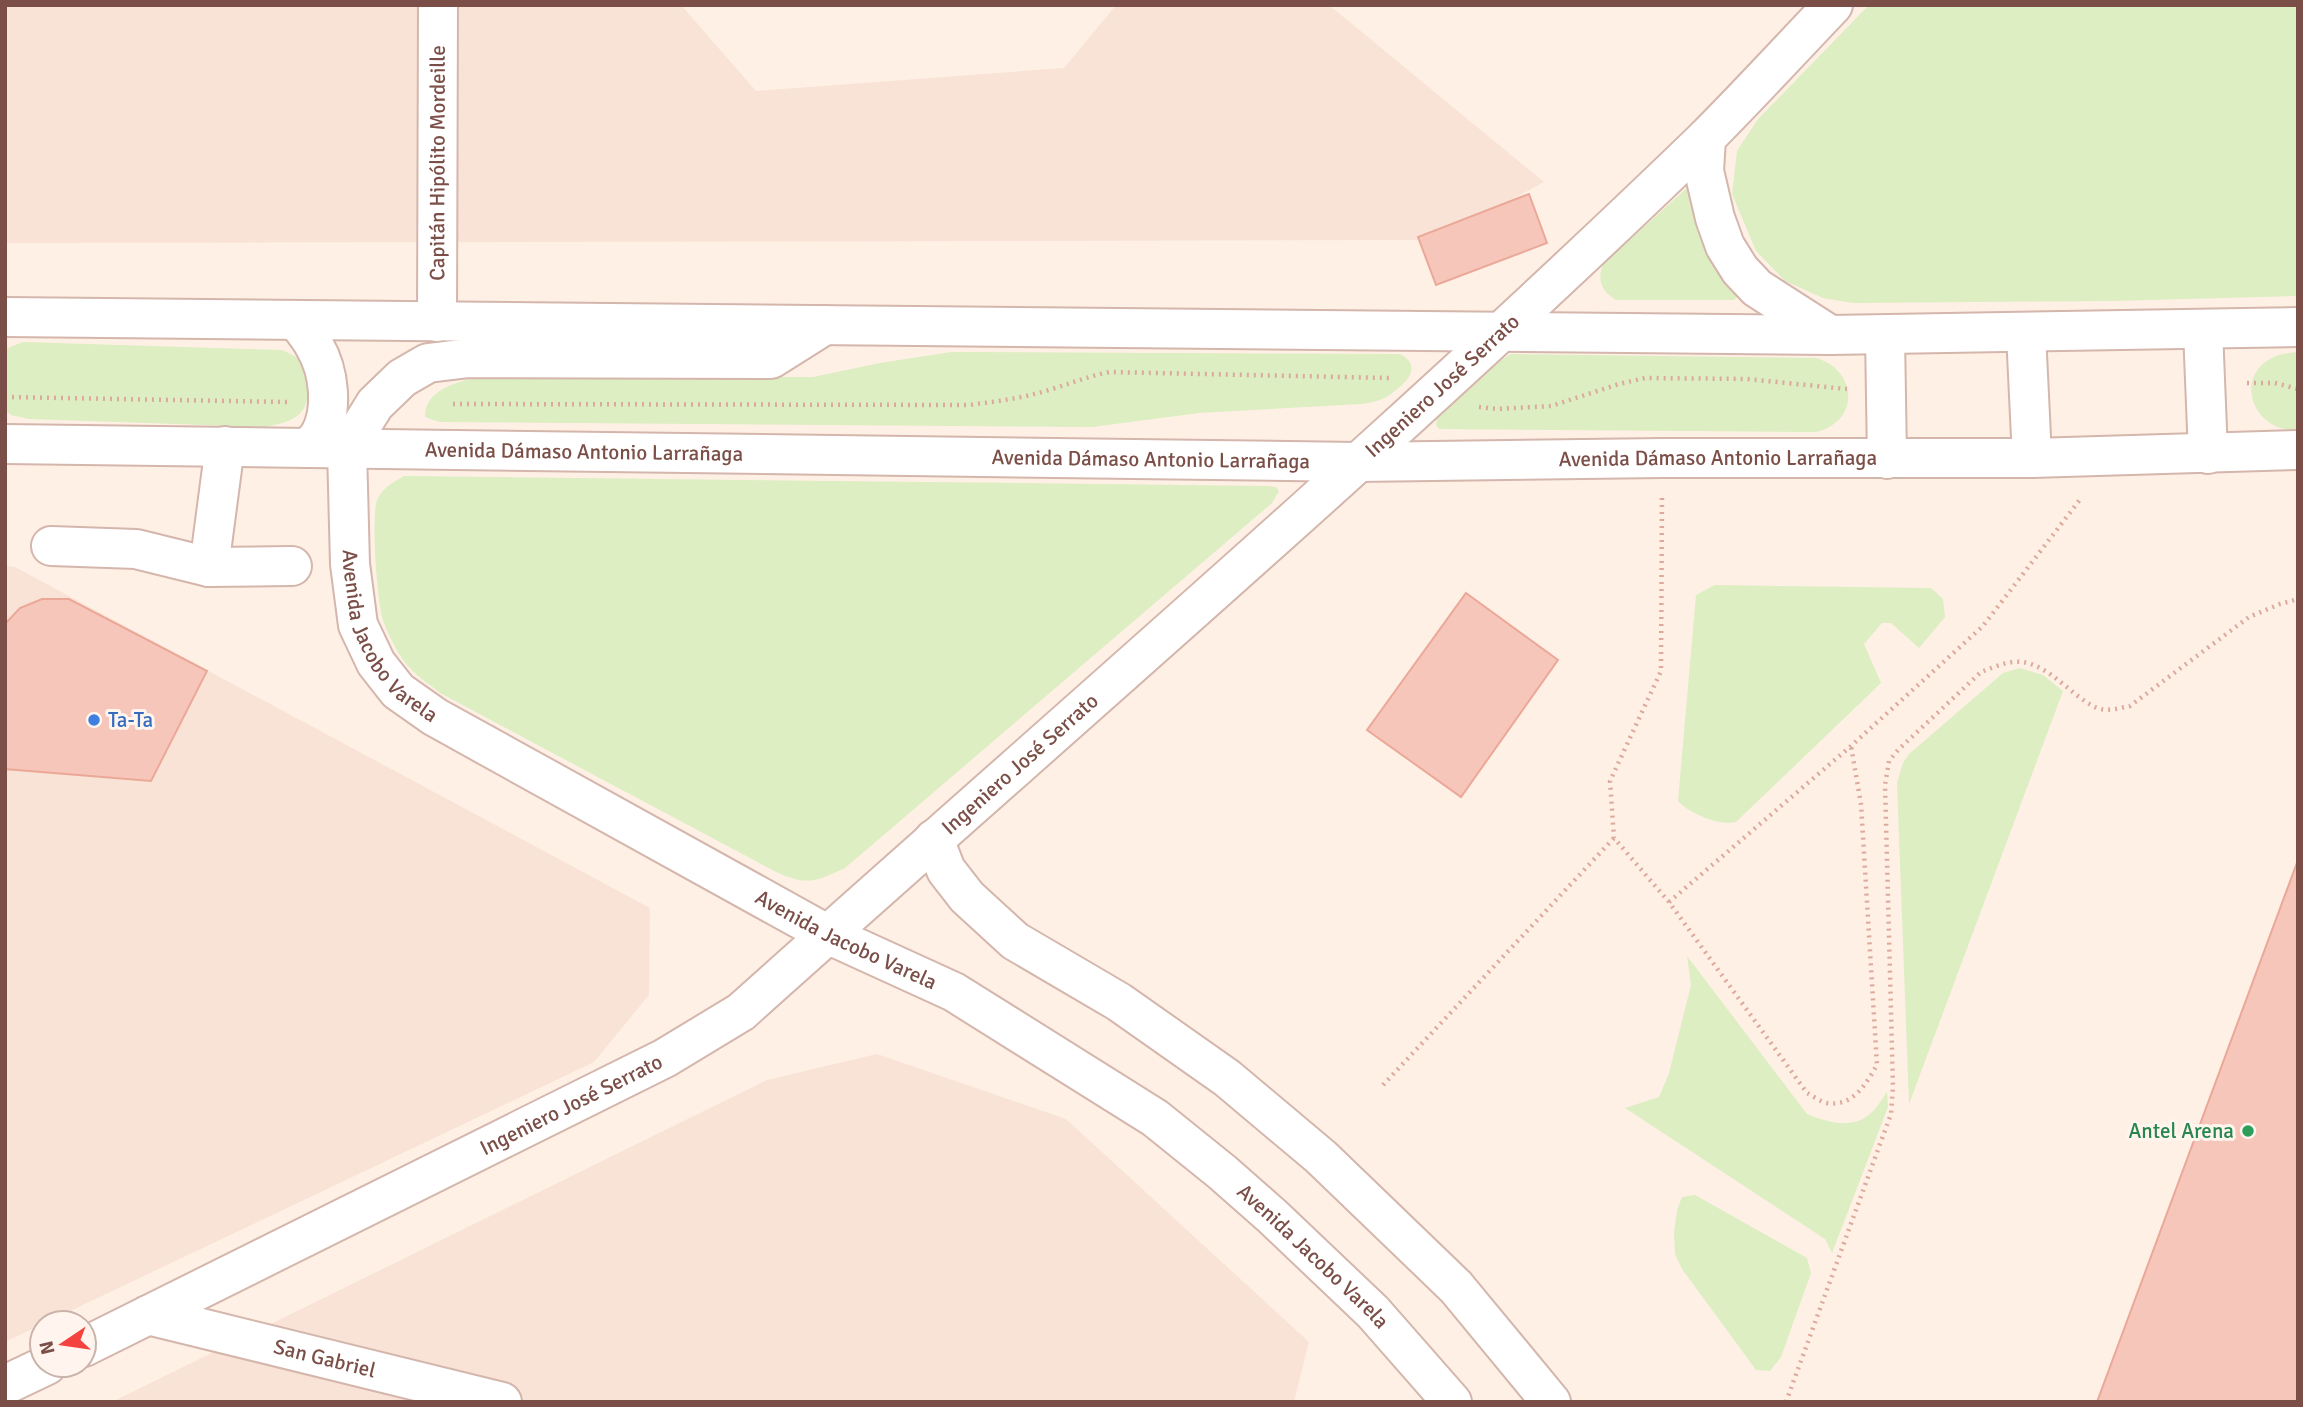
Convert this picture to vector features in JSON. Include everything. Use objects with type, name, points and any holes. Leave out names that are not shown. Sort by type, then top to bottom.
[{"type":"street","name":"Capitán Hipólito Mordeille","points":[[437,322],[438,5]]},
{"type":"street","name":"Ingeniero José Serrato","points":[[98,1340],[665,1058],[741,1012],[1500,332],[1706,138],[1833,5]]},
{"type":"street","points":[[1706,138],[1704,172],[1715,218],[1725,246],[1740,270],[1757,288],[1830,335]]},
{"type":"street","points":[[5,317],[1830,335],[2298,327]]},
{"type":"street","points":[[296,320],[315,346],[326,370],[328,402],[319,435],[308,448]]},
{"type":"street","points":[[348,449],[375,404],[402,378],[428,363],[469,358],[771,359],[825,326]]},
{"type":"street","points":[[2203,330],[2208,454]]},
{"type":"street","points":[[2026,333],[2032,458]]},
{"type":"street","points":[[1885,335],[1887,459]]},
{"type":"street","name":"Avenida Dámaso Antonio Larrañaga","points":[[5,444],[1357,462],[2113,457],[2298,450]]},
{"type":"street","points":[[209,567],[225,446]]},
{"type":"street","name":"Avenida Jacobo Varela","points":[[348,449],[350,564],[358,625],[376,663],[398,691],[435,717],[827,934],[954,992],[1155,1118],[1283,1226],[1373,1312],[1452,1402]]},
{"type":"street","points":[[51,546],[136,550],[209,567],[292,566]]},
{"type":"street","points":[[934,839],[946,870],[967,897],[1015,941],[1119,1002],[1216,1070],[1321,1157],[1456,1287],[1551,1402]]},
{"type":"street","name":"San Gabriel","points":[[148,1315],[502,1402]]},
{"type":"street","points":[[5,1385],[28,1374]]},
{"type":"path","points":[[444,404],[970,405],[1008,400],[1110,372],[1398,378],[1435,391],[1463,406],[1497,409],[1551,406],[1645,378],[1747,379],[1886,393]]},
{"type":"path","points":[[2205,379],[2275,383],[2298,388]]},
{"type":"path","points":[[5,397],[328,402]]},
{"type":"path","points":[[1669,902],[1851,746],[1983,626],[2113,457]]},
{"type":"path","points":[[1662,458],[1661,671],[1611,781],[1614,838],[1669,902],[1807,1093],[1826,1103],[1845,1101],[1861,1091],[1877,1065],[1861,804],[1851,746]]},
{"type":"path","points":[[1786,1402],[1891,1114],[1893,1087],[1885,785],[1889,761],[1981,671],[2001,664],[2021,662],[2038,667],[2098,708],[2122,708],[2130,706],[2249,617],[2298,599]]},
{"type":"path","points":[[1383,1085],[1614,838]]},
{"type":"shaded area","points":[[5,5],[681,5],[756,91],[1064,68],[1116,5],[1329,5],[1544,182],[1438,240],[5,243]]},
{"type":"shaded area","points":[[5,566],[15,567],[650,908],[649,995],[594,1062],[74,1309],[28,1309],[28,1331],[5,1342]]},
{"type":"shaded area","points":[[877,1054],[1066,1119],[1309,1342],[1294,1402],[112,1402],[767,1080]]},
{"type":"green space","points":[[1869,5],[2298,5],[2298,296],[1853,303],[1823,298],[1785,281],[1756,251],[1732,194],[1737,151],[1758,119]]},
{"type":"green space","points":[[1688,187],[1738,291],[1737,297],[1734,300],[1616,300],[1602,285],[1600,275],[1603,264]]},
{"type":"green space","points":[[23,342],[282,350],[296,357],[301,363],[306,376],[307,399],[302,411],[295,418],[266,427],[29,419],[5,411],[5,349]]},
{"type":"green space","points":[[951,352],[1400,354],[1411,364],[1411,370],[1394,392],[1368,403],[1199,413],[1092,427],[439,422],[425,417],[426,407],[437,393],[456,383],[485,375],[813,377]]},
{"type":"green space","points":[[2298,352],[2298,430],[2280,428],[2265,420],[2256,407],[2252,393],[2253,379],[2261,366],[2276,356]]},
{"type":"green space","points":[[1511,354],[1816,358],[1830,364],[1840,373],[1848,396],[1840,418],[1816,432],[1439,429],[1436,425],[1437,419]]},
{"type":"green space","points":[[404,476],[1268,486],[1276,487],[1279,491],[1272,503],[845,868],[819,879],[805,881],[778,873],[440,693],[412,670],[390,638],[381,614],[375,542],[377,500],[385,489]]},
{"type":"green space","points":[[1715,585],[1931,588],[1943,599],[1945,617],[1919,648],[1891,623],[1882,623],[1864,644],[1881,683],[1736,822],[1729,823],[1705,818],[1678,801],[1696,595]]},
{"type":"green space","points":[[2020,668],[2043,675],[2063,691],[1909,1104],[1897,783],[1903,763],[1909,754],[2003,673]]},
{"type":"green space","points":[[1687,956],[1807,1114],[1831,1122],[1855,1122],[1870,1114],[1887,1092],[1888,1107],[1832,1253],[1825,1239],[1625,1108],[1659,1097],[1669,1073],[1691,985]]},
{"type":"green space","points":[[1695,1195],[1807,1258],[1811,1273],[1781,1357],[1770,1371],[1756,1370],[1682,1269],[1675,1254],[1677,1210],[1682,1197]]},
{"type":"building","points":[[1529,194],[1547,243],[1436,285],[1418,237]]},
{"type":"building","points":[[1466,593],[1558,660],[1461,797],[1367,730]]},
{"type":"building","name":"Ta-Ta","points":[[42,599],[69,599],[207,671],[151,781],[5,769],[5,624],[20,608]]},
{"type":"building","name":"Antel Arena","points":[[2298,860],[2298,1402],[2097,1402]]},
{"type":"place","name":"Ta-Ta","points":[[94,720]]},
{"type":"place","name":"Antel Arena","points":[[2248,1131]]}]
